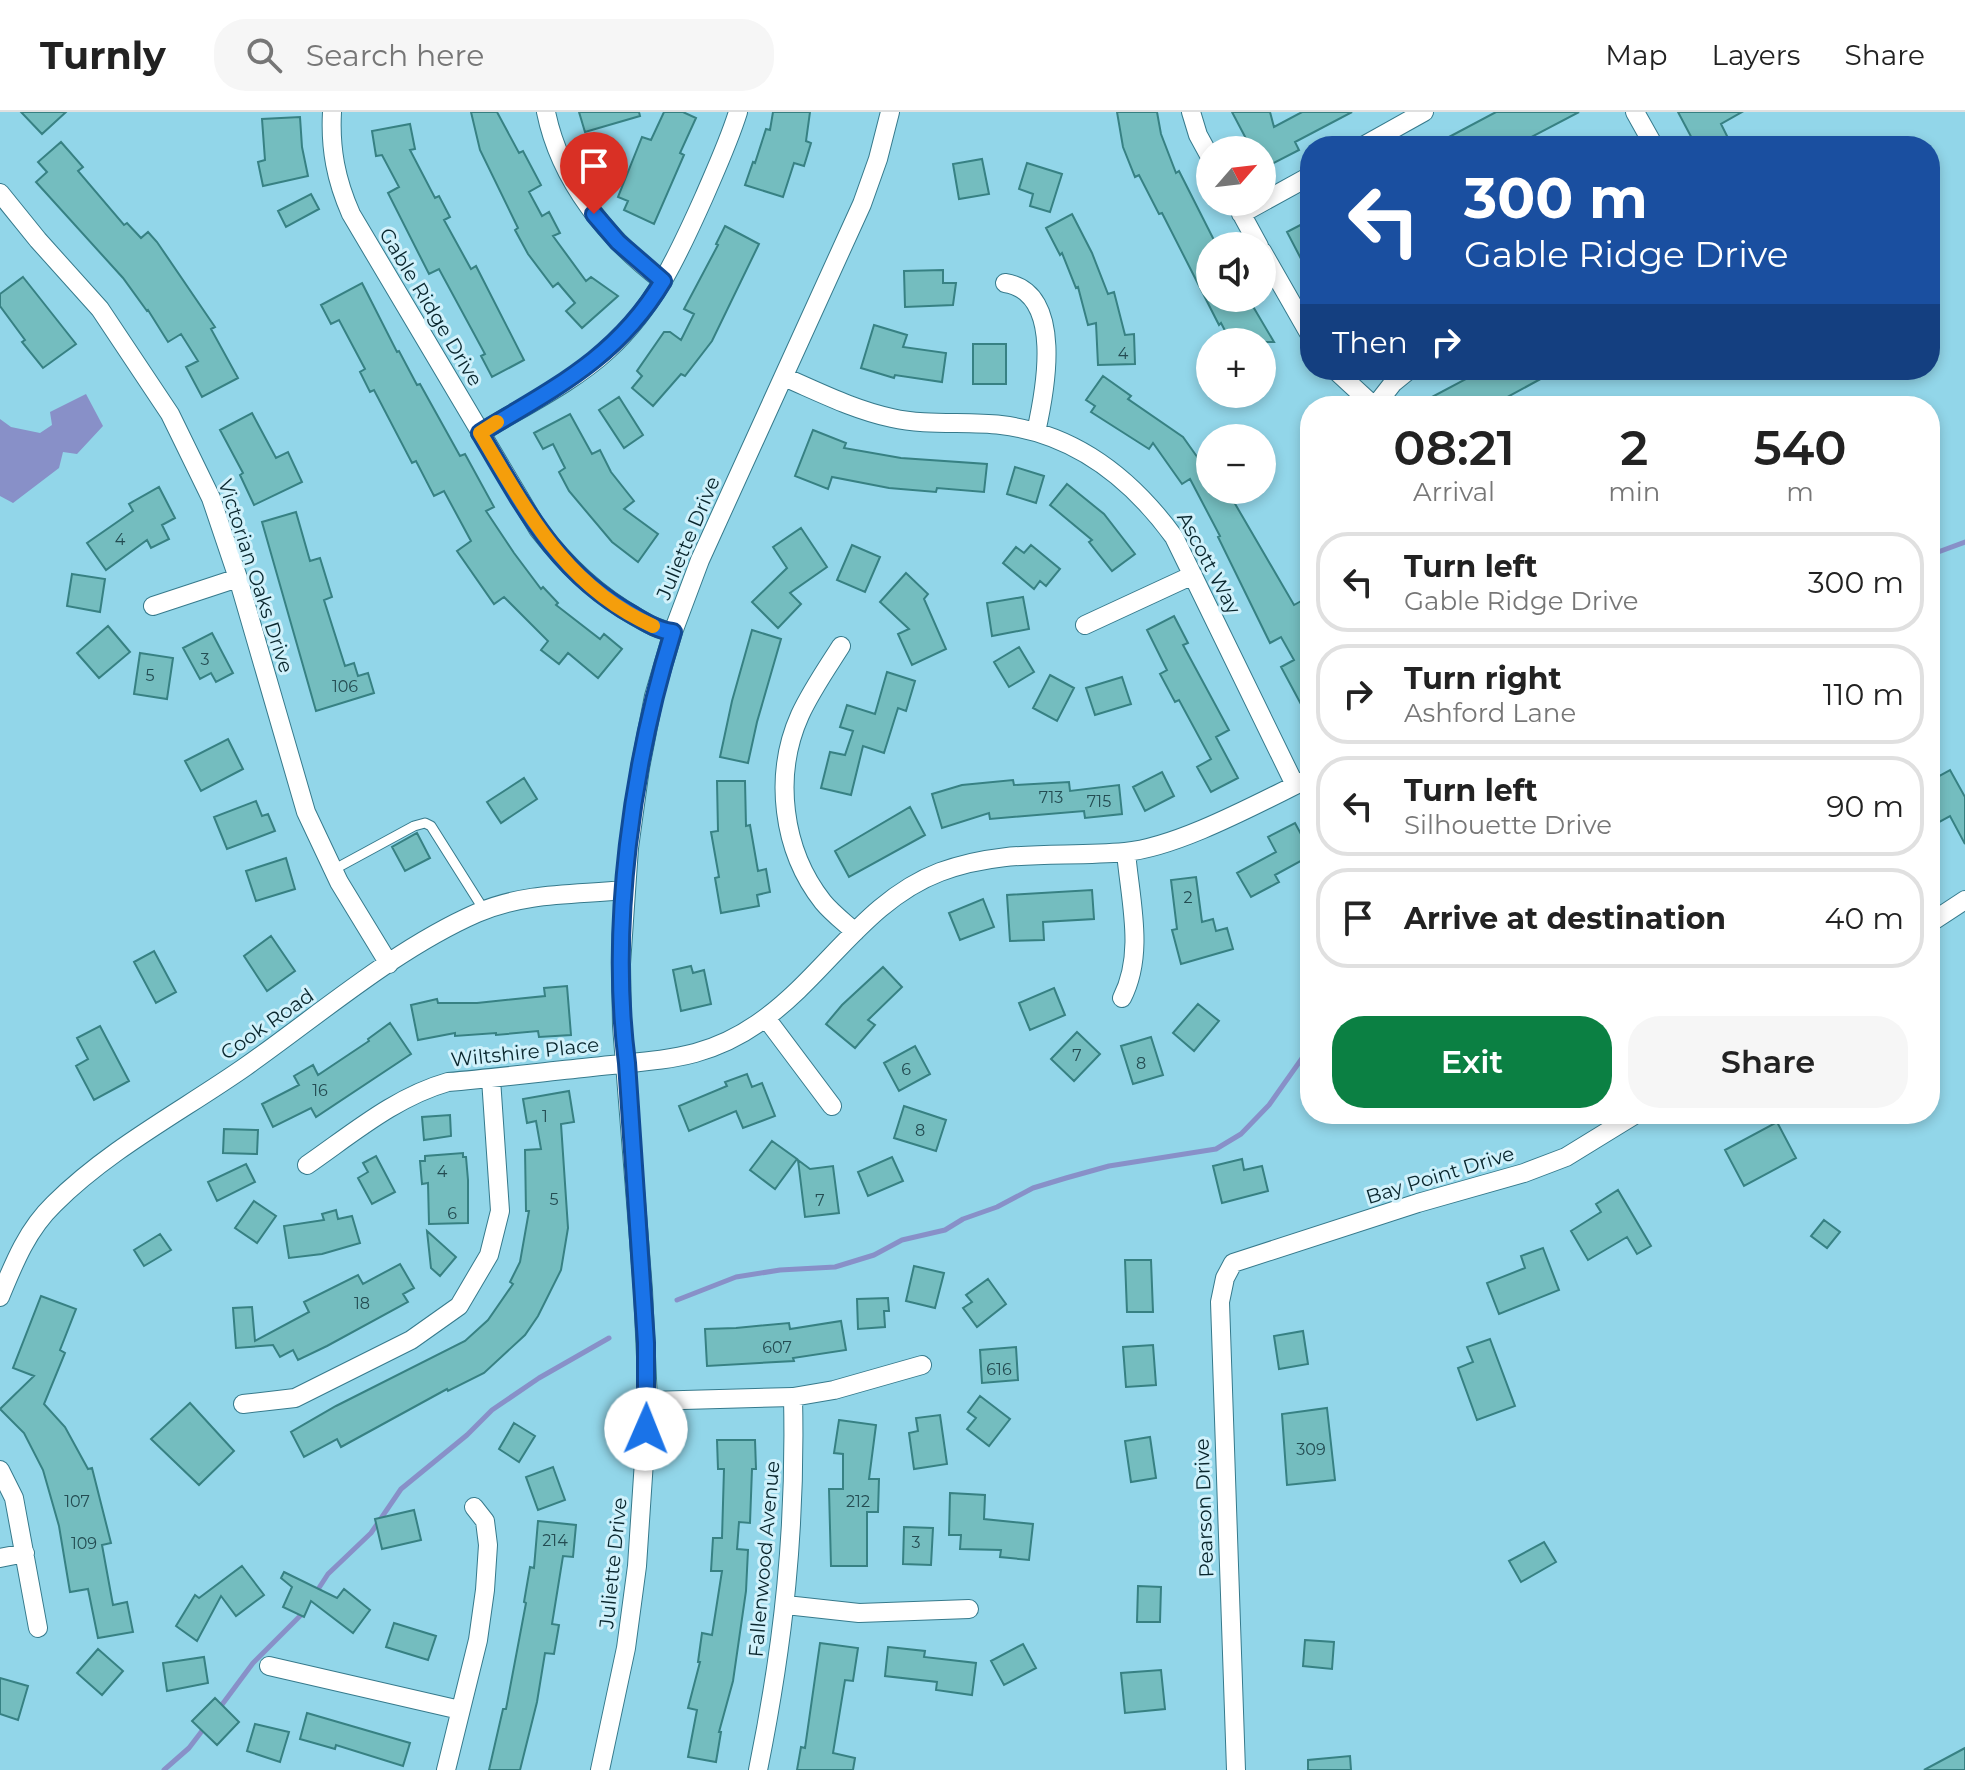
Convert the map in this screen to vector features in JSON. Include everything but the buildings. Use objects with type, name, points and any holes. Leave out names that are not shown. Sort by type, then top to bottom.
[{"type":"street","name":"Gable Ridge Drive","points":[[332,112],[333,161],[351,214],[538,529],[564,562],[615,605],[646,623],[673,632]]},
{"type":"street","points":[[546,112],[559,157],[594,214],[618,242],[663,281]]},
{"type":"street","points":[[480,433],[578,374],[633,325],[663,281],[693,221],[738,112]]},
{"type":"street","name":"Juliette Drive","points":[[600,1770],[626,1648],[637,1566],[648,1401],[627,1063],[622,1026],[621,964],[631,834],[651,711],[673,632],[700,560],[862,204],[890,112]]},
{"type":"street","points":[[1191,112],[1199,136]]},
{"type":"street","points":[[1381,136],[1424,112]]},
{"type":"street","points":[[1635,112],[1648,136]]},
{"type":"street","points":[[1276,191],[1300,180]]},
{"type":"street","name":"Victorian Oaks Drive","points":[[0,193],[100,309],[170,414],[211,498],[238,578],[306,812],[333,870],[389,964]]},
{"type":"street","points":[[1276,275],[1300,317]]},
{"type":"street","points":[[1005,283],[1025,289],[1032,295],[1040,314],[1047,365],[1036,432]]},
{"type":"street","name":"Ascott Way","points":[[784,377],[840,402],[894,418],[1003,425],[1036,432],[1078,449],[1132,486],[1174,537],[1300,777]]},
{"type":"street","points":[[1346,380],[1364,396]]},
{"type":"street","points":[[1383,396],[1397,380]]},
{"type":"street","points":[[1085,625],[1193,575]]},
{"type":"street","points":[[153,606],[238,578]]},
{"type":"street","points":[[841,646],[796,726],[786,762],[784,791],[786,818],[794,849],[807,877],[824,903],[855,932]]},
{"type":"street","name":"Wiltshire Place","points":[[307,1165],[414,1093],[448,1082],[651,1063],[687,1056],[743,1034],[793,996],[881,907],[908,888],[964,864],[1022,854],[1126,852],[1152,848],[1183,837],[1300,782]]},
{"type":"street","points":[[1122,998],[1133,966],[1135,945],[1126,852]]},
{"type":"street","name":"Cook Road","points":[[0,1297],[31,1230],[52,1205],[92,1170],[389,964],[451,926],[511,901],[548,894],[625,890]]},
{"type":"street","points":[[1940,916],[1965,900]]},
{"type":"street","points":[[766,1018],[832,1106]]},
{"type":"street","points":[[243,1404],[295,1398],[411,1340],[459,1306],[489,1255],[500,1211],[491,1079]]},
{"type":"street","name":"Bay Point Drive","points":[[1248,1257],[1524,1173],[1566,1157],[1620,1124]]},
{"type":"street","name":"Pearson Drive","points":[[1236,1770],[1220,1302],[1225,1278],[1233,1263],[1248,1257]]},
{"type":"street","points":[[648,1401],[793,1397],[834,1390],[922,1365]]},
{"type":"street","name":"Fallenwood Avenue","points":[[758,1770],[774,1691],[786,1605],[795,1448],[793,1397]]},
{"type":"street","points":[[0,1470],[14,1498],[38,1628]]},
{"type":"street","points":[[446,1770],[478,1640],[488,1545],[485,1521],[474,1507]]},
{"type":"street","points":[[0,1558],[25,1553]]},
{"type":"street","points":[[786,1605],[859,1613],[969,1609]]},
{"type":"street","points":[[269,1666],[460,1710]]},
{"type":"lane","points":[[333,870],[425,823],[431,826],[484,910]]},
{"type":"water","points":[[86,394],[103,426],[77,454],[63,452],[59,468],[13,503],[0,496],[0,419],[11,427],[40,433],[52,425],[50,412]]},
{"type":"waterway","points":[[1940,551],[1965,542]]},
{"type":"waterway","points":[[677,1300],[736,1277],[780,1270],[835,1267],[874,1255],[902,1240],[945,1230],[1033,1188],[1066,1178],[1109,1166],[1216,1149],[1241,1134],[1269,1105],[1300,1061]]},
{"type":"waterway","points":[[315,1594],[328,1574],[371,1533],[401,1489],[467,1435],[492,1410],[539,1378],[609,1338]]},
{"type":"waterway","points":[[218,1710],[253,1663],[303,1613]]},
{"type":"waterway","points":[[164,1770],[189,1748],[205,1727]]},
{"type":"slow traffic","points":[[497,422],[480,433],[538,529],[564,562],[589,586],[653,626]]},
{"type":"route","points":[[594,214],[618,242],[663,281],[633,325],[607,351],[578,374],[480,433],[538,529],[564,562],[615,605],[646,623],[673,632],[654,696],[640,768],[629,848],[621,964],[622,1026],[646,1343],[646,1429]]}]
